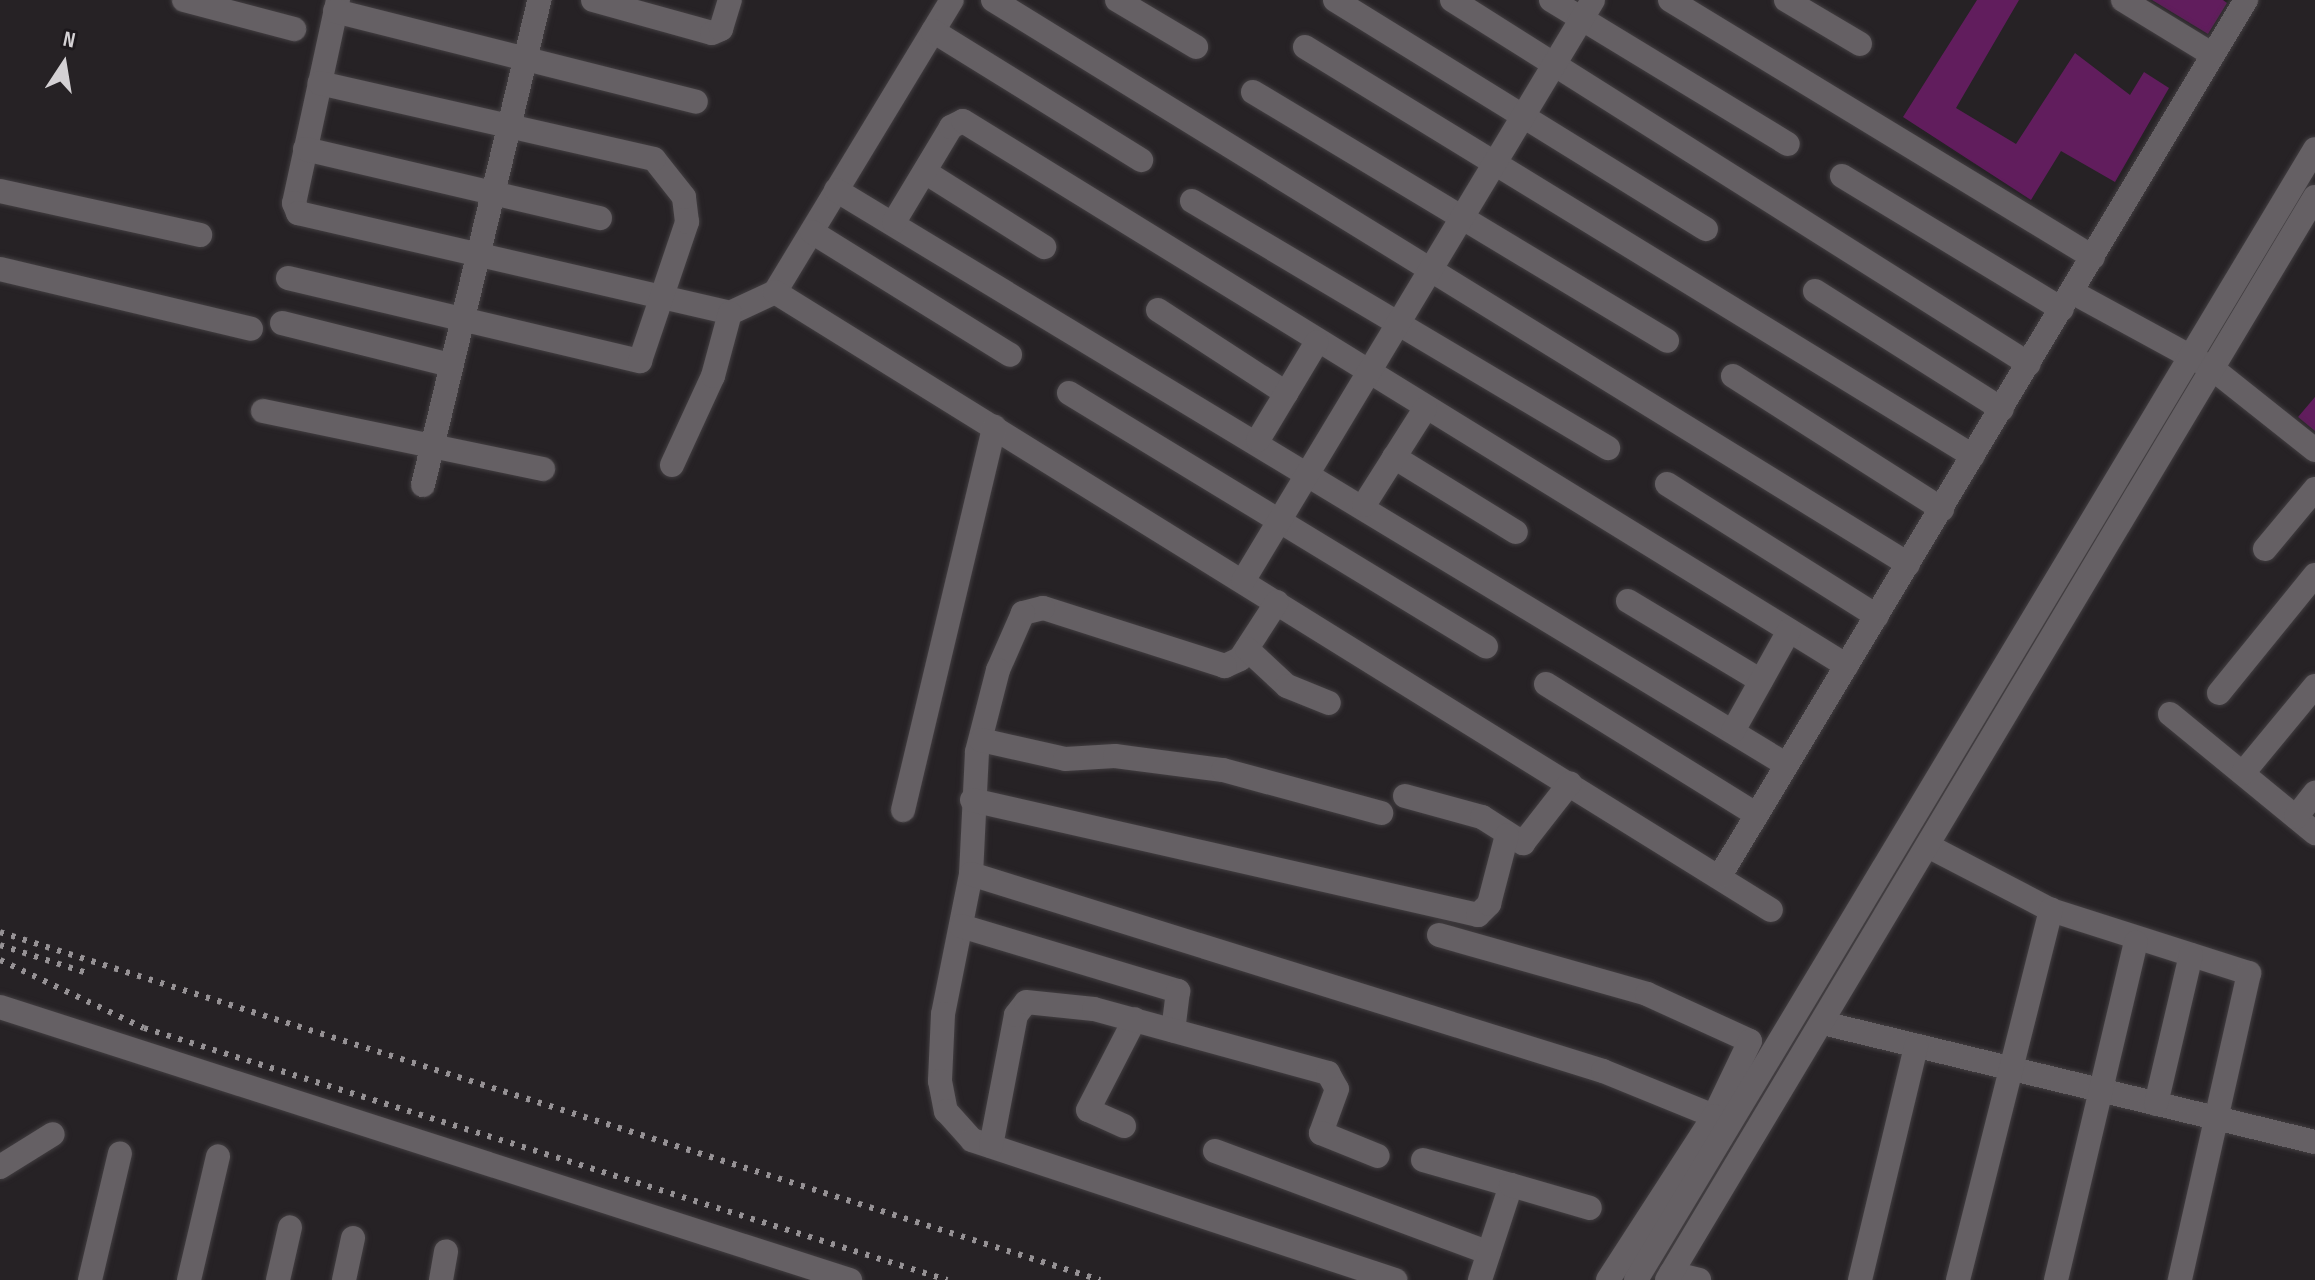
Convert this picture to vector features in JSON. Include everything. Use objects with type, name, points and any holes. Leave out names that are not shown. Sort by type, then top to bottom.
[{"type":"street","points":[[184,0],[294,29]]},
{"type":"street","points":[[423,485],[539,0]]},
{"type":"street","points":[[593,0],[712,33],[726,20],[730,0]]},
{"type":"street","points":[[696,102],[337,6],[305,149],[298,213],[661,301],[730,313],[775,292],[952,0]]},
{"type":"street","points":[[993,0],[1908,564]]},
{"type":"street","points":[[1117,0],[1196,47]]},
{"type":"street","points":[[1335,0],[1706,229]]},
{"type":"street","points":[[1452,0],[2029,364]]},
{"type":"street","points":[[1551,0],[1587,9],[1788,144]]},
{"type":"street","points":[[1670,0],[2093,257]]},
{"type":"street","points":[[1786,0],[1860,44]]},
{"type":"street","points":[[2123,0],[2213,55]]},
{"type":"street","points":[[1720,876],[2246,0]]},
{"type":"street","points":[[1243,581],[1587,9]]},
{"type":"street","points":[[933,31],[1141,160]]},
{"type":"street","points":[[1305,47],[1495,160],[1973,456]]},
{"type":"street","points":[[288,278],[634,362],[647,353],[688,209],[665,167],[640,154],[320,83]]},
{"type":"street","points":[[1253,92],[1463,213],[1667,341]]},
{"type":"street","points":[[894,222],[925,172],[963,121],[1425,409],[1847,666]]},
{"type":"street","points":[[305,149],[600,218]]},
{"type":"street","points":[[1636,1280],[2315,149]]},
{"type":"street","points":[[925,172],[1044,247]]},
{"type":"street","points":[[1842,176],[2067,300],[2213,369],[2315,450]]},
{"type":"street","points":[[836,190],[1258,440],[1787,765]]},
{"type":"street","points":[[0,191],[200,235]]},
{"type":"street","points":[[1699,1280],[1669,1277],[1930,847],[2315,197]]},
{"type":"street","points":[[1192,201],[1396,325],[1608,448]]},
{"type":"street","points":[[812,232],[1010,355]]},
{"type":"street","points":[[0,269],[251,329]]},
{"type":"street","points":[[1815,291],[2002,409]]},
{"type":"street","points":[[775,292],[1771,910]]},
{"type":"street","points":[[1158,310],[1286,393]]},
{"type":"street","points":[[672,465],[713,376],[730,313]]},
{"type":"street","points":[[282,323],[451,365]]},
{"type":"street","points":[[1258,440],[1317,342]]},
{"type":"street","points":[[1733,376],[1942,509]]},
{"type":"street","points":[[1069,393],[1486,647]]},
{"type":"street","points":[[1364,505],[1425,409]]},
{"type":"street","points":[[263,411],[431,449],[543,469]]},
{"type":"street","points":[[903,810],[994,427]]},
{"type":"street","points":[[1394,457],[1516,532]]},
{"type":"street","points":[[1667,484],[1877,616]]},
{"type":"street","points":[[2265,549],[2315,489]]},
{"type":"street","points":[[2219,693],[2315,575]]},
{"type":"street","points":[[1628,601],[1761,681]]},
{"type":"street","points":[[1277,602],[1234,665],[1211,664],[1031,608],[998,670],[981,740],[972,800],[971,874],[943,1014],[940,1081],[956,1128],[991,1146],[1395,1280]]},
{"type":"street","points":[[1733,731],[1789,631]]},
{"type":"street","points":[[1247,649],[1287,686],[1329,703]]},
{"type":"street","points":[[1546,684],[1757,815]]},
{"type":"street","points":[[2243,773],[2315,686]]},
{"type":"street","points":[[2170,714],[2315,833]]},
{"type":"street","points":[[981,740],[1065,759],[1115,756],[1223,770],[1381,813]]},
{"type":"street","points":[[1405,796],[1482,817],[1507,835],[1528,840],[1570,783]]},
{"type":"street","points":[[2296,817],[2315,793]]},
{"type":"street","points":[[972,800],[1478,915],[1489,904],[1507,835]]},
{"type":"street","points":[[1930,847],[2051,910],[2136,942],[2249,973],[2219,1119],[2180,1280]]},
{"type":"street","points":[[971,874],[1603,1071],[1714,1116]]},
{"type":"street","points":[[1958,1280],[2051,910]]},
{"type":"street","points":[[961,926],[1178,991],[1173,1031]]},
{"type":"street","points":[[1439,935],[1647,994],[1746,1037],[1750,1049],[1714,1116],[1608,1280]]},
{"type":"street","points":[[2056,1280],[2136,942]]},
{"type":"street","points":[[2156,1104],[2191,955]]},
{"type":"street","points":[[0,1007],[850,1280]]},
{"type":"street","points":[[991,1146],[1020,1007],[1135,1019],[1328,1073],[1338,1083],[1321,1133],[1378,1156]]},
{"type":"street","points":[[1124,1126],[1088,1110],[1135,1019]]},
{"type":"street","points":[[1823,1023],[2315,1142]]},
{"type":"street","points":[[1860,1280],[1916,1046]]},
{"type":"street","points":[[0,1167],[53,1134]]},
{"type":"street","points":[[1215,1151],[1489,1253]]},
{"type":"street","points":[[90,1280],[120,1153]]},
{"type":"street","points":[[189,1280],[218,1156]]},
{"type":"street","points":[[1423,1160],[1590,1208]]},
{"type":"street","points":[[1480,1280],[1511,1185]]},
{"type":"street","points":[[278,1280],[290,1227]]},
{"type":"street","points":[[344,1280],[353,1238]]},
{"type":"street","points":[[441,1280],[446,1251]]},
{"type":"building","points":[[1977,0],[2019,0],[1956,108],[2016,144],[2075,53],[2130,95],[2144,72],[2169,88],[2115,182],[2061,151],[2031,200],[1903,117]]},
{"type":"building","points":[[2152,0],[2223,0],[2227,3],[2208,34]]},
{"type":"building","points":[[2315,397],[2315,431],[2298,417]]},
{"type":"railway","points":[[0,932],[1100,1280]]},
{"type":"railway","points":[[0,945],[87,973]]},
{"type":"railway","points":[[0,960],[144,1028],[947,1280]]}]
